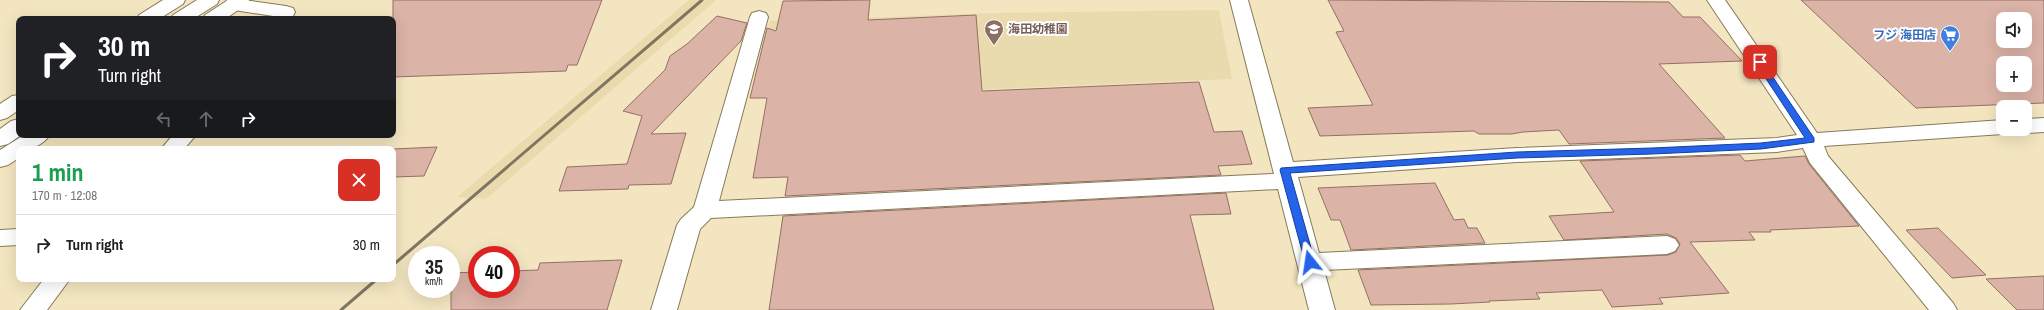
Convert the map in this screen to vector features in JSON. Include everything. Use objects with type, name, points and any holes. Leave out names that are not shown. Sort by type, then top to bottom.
[{"type":"main road","points":[[151,16],[176,0]]},
{"type":"main road","points":[[185,16],[210,0]]},
{"type":"main road","points":[[1240,0],[1322,310]]},
{"type":"main road","points":[[1716,0],[1811,140],[1818,158],[1944,310]]},
{"type":"main road","points":[[216,16],[237,2],[288,10]]},
{"type":"main road","points":[[664,310],[689,225],[705,210],[759,17]]},
{"type":"main road","points":[[0,113],[16,103]]},
{"type":"main road","points":[[2032,126],[2044,125]]},
{"type":"main road","points":[[705,210],[1286,176],[1517,155],[1652,151],[1769,145],[1811,140],[1996,127]]},
{"type":"main road","points":[[0,139],[16,128]]},
{"type":"main road","points":[[22,146],[34,138]]},
{"type":"main road","points":[[175,146],[182,138]]},
{"type":"main road","points":[[0,160],[16,150]]},
{"type":"main road","points":[[0,238],[16,237]]},
{"type":"main road","points":[[1310,262],[1667,245]]},
{"type":"main road","points":[[33,310],[56,282]]},
{"type":"shaded area","points":[[689,0],[716,0],[486,199],[457,197]]},
{"type":"shaded area","name":"海田幼稚園","points":[[1219,10],[1232,79],[897,93],[897,71],[754,77],[770,21],[1000,13]]},
{"type":"building","points":[[393,0],[602,0],[577,65],[568,65],[566,71],[396,77],[396,16],[393,16]]},
{"type":"building","points":[[870,0],[868,20],[976,15],[982,91],[1199,82],[1214,132],[1242,131],[1252,164],[1218,166],[1221,175],[785,196],[788,177],[753,178],[767,98],[750,98],[767,28],[776,31],[783,1]]},
{"type":"building","points":[[1328,0],[1669,2],[1683,17],[1700,17],[1742,61],[1659,64],[1725,138],[1569,144],[1559,130],[1512,134],[1479,134],[1474,131],[1320,136],[1308,108],[1373,105],[1336,32],[1344,31]]},
{"type":"building","name":"フジ 海田店","points":[[1801,0],[2044,0],[2044,103],[2032,103],[2032,100],[1996,100],[1996,105],[1916,108]]},
{"type":"building","points":[[717,16],[747,23],[741,41],[651,134],[686,133],[671,184],[629,185],[628,189],[559,191],[567,167],[627,164],[642,116],[623,111],[665,70],[670,56],[687,44]]},
{"type":"building","points":[[437,147],[424,176],[396,177],[396,149]]},
{"type":"building","points":[[1740,155],[1745,161],[1805,156],[1809,164],[1859,226],[1770,230],[1771,232],[1749,232],[1755,240],[1690,242],[1729,293],[1659,298],[1663,304],[1612,307],[1602,290],[1536,293],[1540,299],[1451,304],[1371,305],[1358,270],[1668,255],[1676,252],[1680,244],[1676,238],[1667,234],[1564,240],[1549,216],[1614,212],[1580,161]]},
{"type":"building","points":[[1435,183],[1454,220],[1464,219],[1468,228],[1477,228],[1485,243],[1351,250],[1340,220],[1331,220],[1318,188]]},
{"type":"building","points":[[1226,193],[1231,214],[1190,215],[1214,310],[769,310],[783,216]]},
{"type":"building","points":[[1938,228],[1986,275],[1952,278],[1906,230]]},
{"type":"building","points":[[622,260],[607,310],[451,310],[451,298],[460,298],[460,273],[468,272],[468,298],[520,298],[520,271],[538,270],[540,263]]},
{"type":"building","points":[[2044,276],[2044,310],[2017,310],[1986,279]]},
{"type":"railway","points":[[396,262],[702,0]]},
{"type":"railway","points":[[341,310],[374,282]]},
{"type":"place","name":"海田幼稚園","points":[[994,46]]},
{"type":"place","name":"フジ 海田店","points":[[1950,52]]},
{"type":"route","points":[[1310,262],[1285,170],[1517,155],[1761,146],[1811,140],[1760,62]]}]
